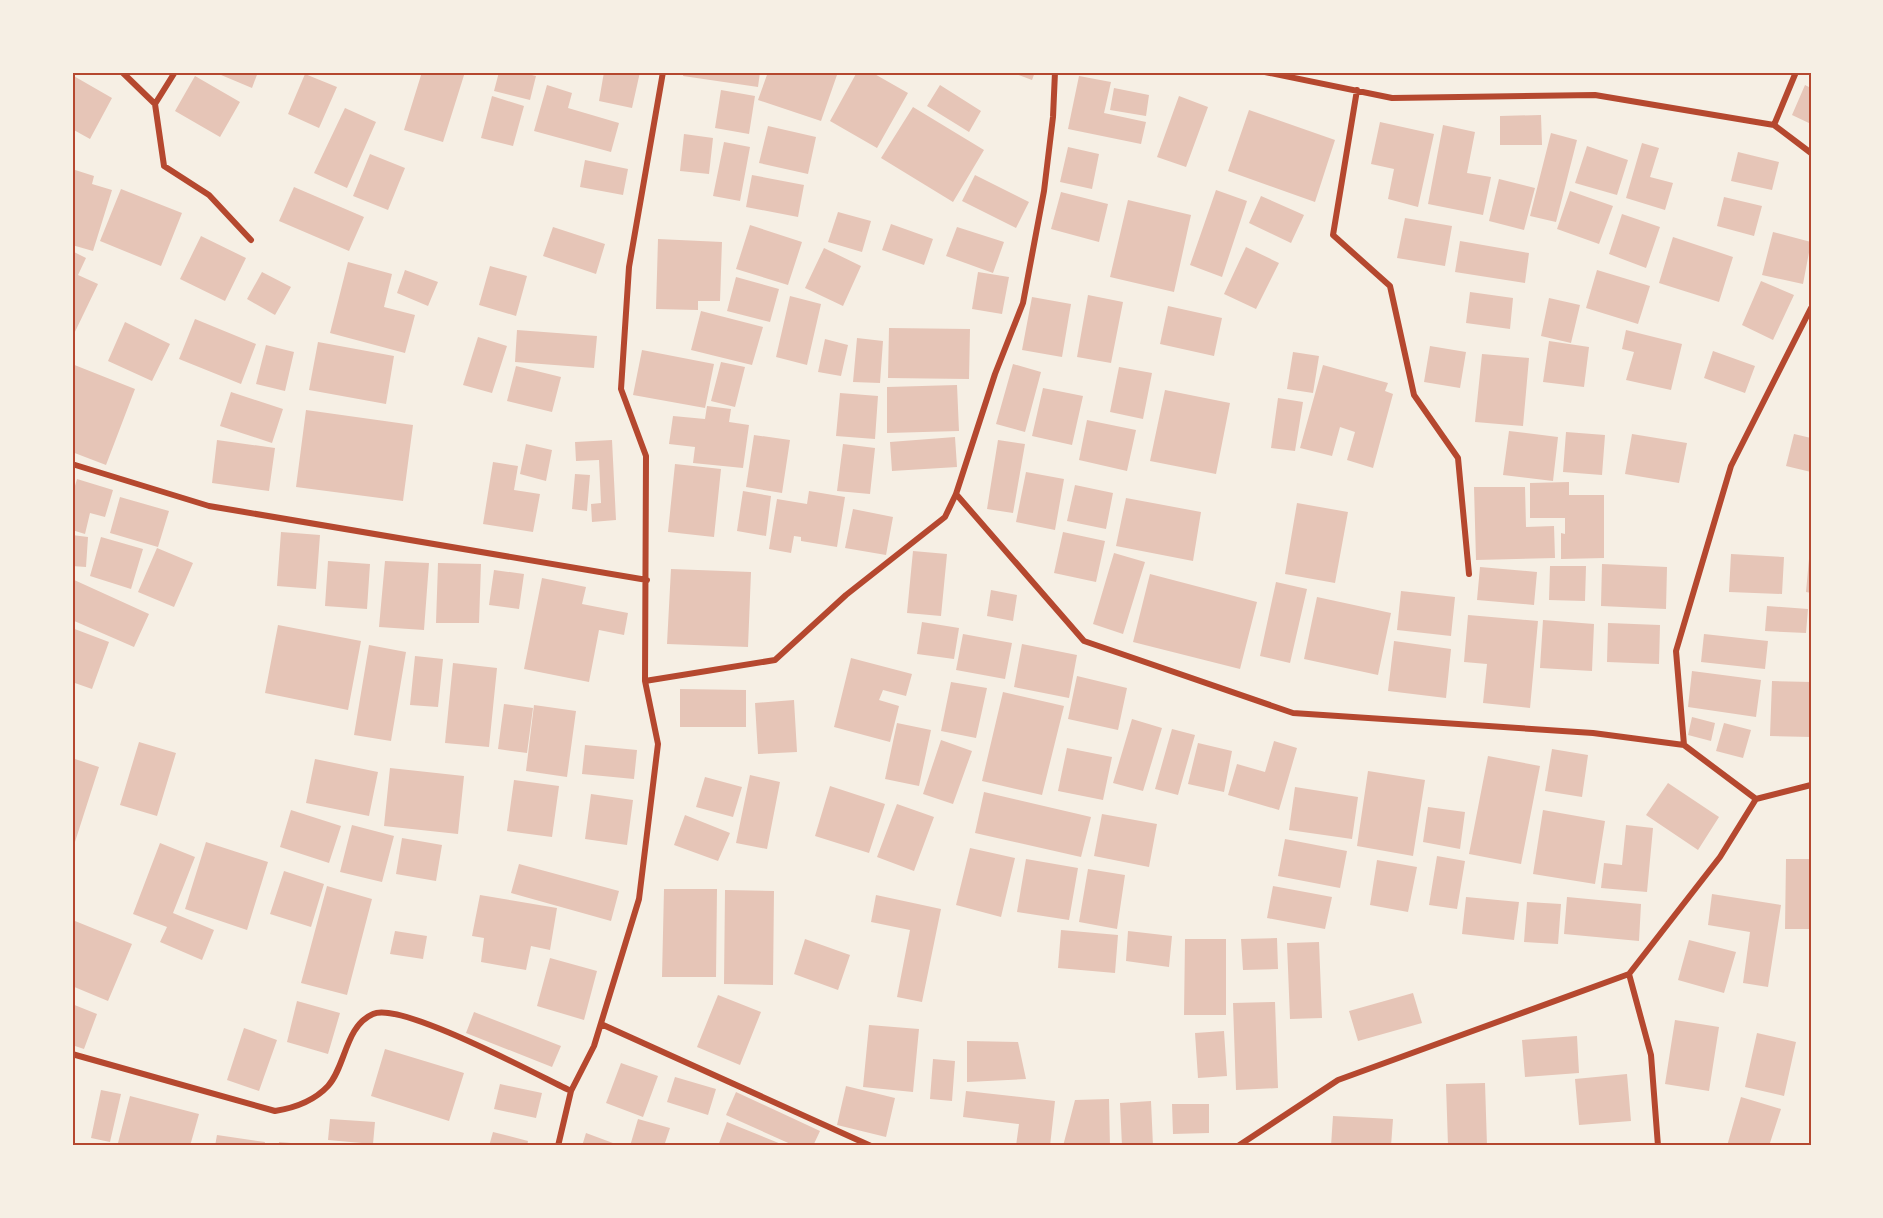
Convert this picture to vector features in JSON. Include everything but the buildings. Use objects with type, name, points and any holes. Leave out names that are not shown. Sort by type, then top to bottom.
[{"type":"street","points":[[122,72],[155,104],[164,166],[209,195],[251,240]]},
{"type":"street","points":[[155,104],[175,72]]},
{"type":"street","points":[[558,1146],[572,1091],[594,1046],[639,898],[658,744],[645,681],[646,456],[621,389],[629,267],[663,72]]},
{"type":"street","points":[[645,681],[775,660],[846,595],[945,517],[956,494],[995,374],[1023,303],[1044,191],[1053,117],[1055,72]]},
{"type":"street","points":[[1266,72],[1392,98],[1595,95],[1774,125],[1811,153]]},
{"type":"street","points":[[1774,125],[1796,72]]},
{"type":"street","points":[[1357,90],[1334,235],[1390,286],[1414,395],[1458,458],[1470,574]]},
{"type":"street","points":[[1684,745],[1676,651],[1679,640],[1731,466],[1811,308]]},
{"type":"street","points":[[72,464],[209,506],[647,580]]},
{"type":"street","points":[[956,494],[1084,641],[1293,713],[1593,733],[1684,745],[1756,799]]},
{"type":"street","points":[[1238,1146],[1338,1080],[1629,974],[1720,857],[1756,799],[1811,785]]},
{"type":"street","points":[[1629,974],[1651,1055],[1658,1146]]},
{"type":"street","points":[[72,1054],[275,1111],[294,1108],[315,1097],[329,1085],[361,1022],[374,1013],[385,1012],[421,1020],[572,1091]]},
{"type":"street","points":[[601,1024],[871,1146]]}]
